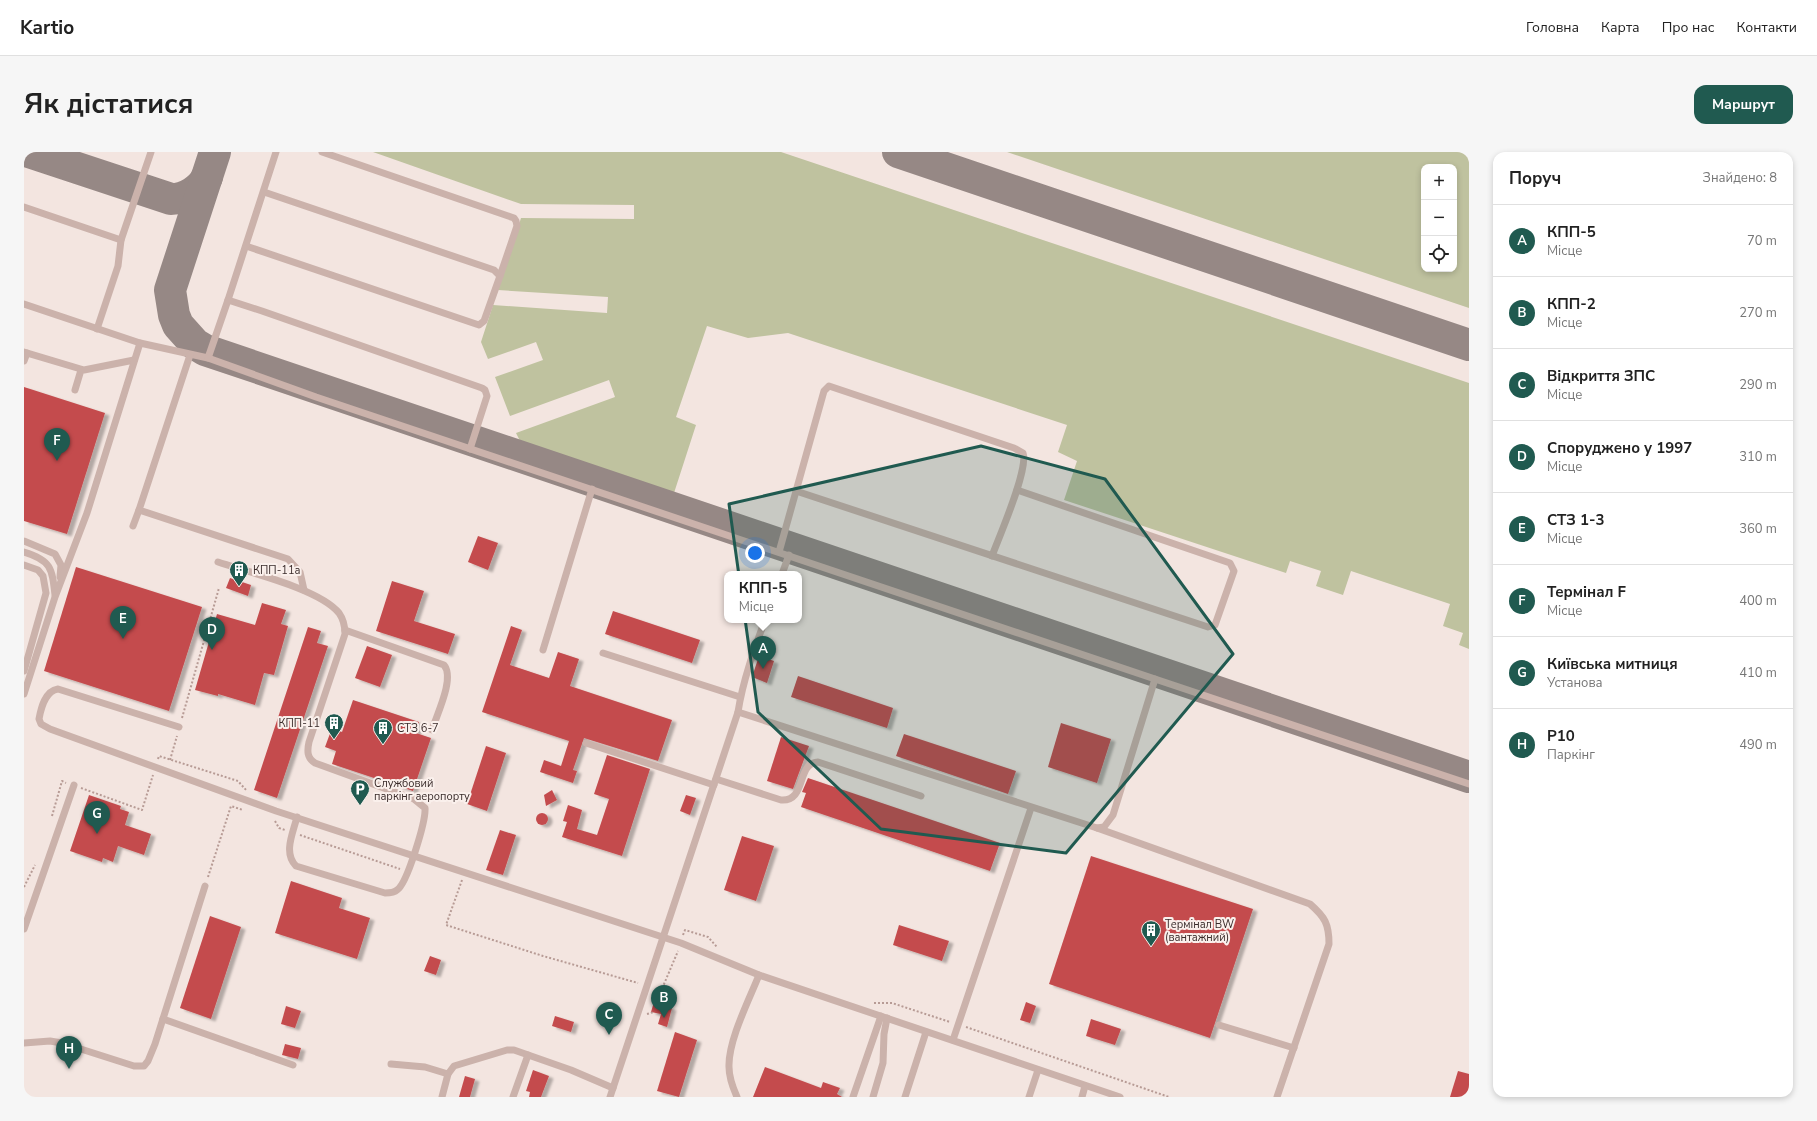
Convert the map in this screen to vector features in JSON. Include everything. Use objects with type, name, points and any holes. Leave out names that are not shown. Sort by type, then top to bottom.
[{"type":"lane","points":[[97,329],[118,266],[121,240],[151,152]]},
{"type":"lane","points":[[208,358],[276,152]]},
{"type":"lane","points":[[246,246],[479,325],[484,321],[517,226],[514,218],[322,152]]},
{"type":"lane","points":[[264,192],[494,270],[500,276]]},
{"type":"lane","points":[[24,207],[121,240]]},
{"type":"lane","points":[[228,300],[482,388],[485,390],[487,396],[470,448]]},
{"type":"lane","points":[[24,304],[140,343],[208,358],[470,448],[1469,784]]},
{"type":"lane","points":[[24,694],[55,597],[87,513],[140,343]]},
{"type":"lane","points":[[24,361],[25,352],[80,370],[134,360]]},
{"type":"lane","points":[[133,526],[190,355]]},
{"type":"lane","points":[[75,390],[80,370]]},
{"type":"lane","points":[[779,552],[824,391],[829,386],[1020,450],[1024,457],[1024,466],[1017,490],[992,556]]},
{"type":"lane","points":[[543,650],[592,489]]},
{"type":"lane","points":[[796,491],[1208,627],[1214,627],[1217,623],[1234,571],[1230,563],[1017,490]]},
{"type":"lane","points":[[139,510],[288,559],[297,568],[304,590]]},
{"type":"lane","points":[[24,541],[50,550],[59,558],[61,573],[55,597]]},
{"type":"lane","points":[[24,552],[38,556],[49,565],[55,597]]},
{"type":"lane","points":[[783,571],[789,555]]},
{"type":"lane","points":[[218,562],[304,590],[338,612],[345,624],[343,643],[309,742],[308,754],[315,764],[422,803],[426,813],[408,872],[397,891],[385,893],[302,869],[292,862],[290,856],[293,832],[297,817]]},
{"type":"lane","points":[[24,564],[38,570],[43,576],[46,593],[24,671]]},
{"type":"lane","points":[[610,1097],[738,712],[740,697],[764,623]]},
{"type":"lane","points":[[345,630],[444,665],[448,672],[448,683],[432,730]]},
{"type":"lane","points":[[603,653],[740,697]]},
{"type":"lane","points":[[1097,828],[1104,827],[1112,815],[1155,679]]},
{"type":"lane","points":[[179,727],[63,690],[53,690],[47,695],[39,716],[41,724],[276,811],[681,943],[759,975],[1120,1097]]},
{"type":"lane","points":[[738,712],[1031,808],[1097,828],[1310,904],[1323,915],[1329,929],[1329,944],[1277,1097]]},
{"type":"lane","points":[[586,744],[781,800],[788,800],[797,794],[808,766],[813,762],[818,762],[921,796]]},
{"type":"lane","points":[[24,929],[74,785]]},
{"type":"lane","points":[[953,1040],[1031,808]]},
{"type":"lane","points":[[24,1043],[50,1041],[62,1043],[139,1067],[144,1066],[148,1060],[163,1019],[205,886]]},
{"type":"lane","points":[[737,1097],[731,1082],[729,1058],[734,1040],[759,975]]},
{"type":"lane","points":[[853,1097],[884,1017]]},
{"type":"lane","points":[[873,1097],[883,1063],[884,1017]]},
{"type":"lane","points":[[163,1019],[293,1065]]},
{"type":"lane","points":[[1219,1025],[1294,1048]]},
{"type":"lane","points":[[905,1097],[926,1032]]},
{"type":"lane","points":[[442,1097],[448,1074],[454,1066],[500,1051],[514,1050],[613,1088]]},
{"type":"lane","points":[[513,1097],[528,1055]]},
{"type":"lane","points":[[391,1064],[425,1067],[448,1074]]},
{"type":"lane","points":[[1029,1097],[1038,1070]]},
{"type":"lane","points":[[1082,1097],[1085,1086]]},
{"type":"path","points":[[170,760],[219,588]]},
{"type":"path","points":[[52,817],[62,781],[142,810],[159,756],[238,781],[246,790],[253,793]]},
{"type":"path","points":[[205,886],[231,806],[245,811]]},
{"type":"path","points":[[276,811],[275,820],[279,828],[408,872]]},
{"type":"path","points":[[24,887],[38,860]]},
{"type":"path","points":[[464,873],[446,924],[543,956],[663,989]]},
{"type":"path","points":[[656,1003],[663,989],[685,930],[708,937],[718,948]]},
{"type":"path","points":[[872,1002],[892,1003],[958,1024],[1169,1097]]},
{"type":"path","points":[[646,1014],[654,1012]]},
{"type":"highlighted area","points":[[981,446],[1105,479],[1233,654],[1066,853],[881,829],[758,712],[729,504]]},
{"type":"green space","points":[[373,152],[781,152],[1469,383],[1469,649],[1459,645],[1463,633],[1443,626],[1450,604],[1351,571],[1343,595],[1316,586],[1321,571],[1290,561],[1286,573],[1064,500],[1077,461],[1058,452],[1067,425],[788,333],[748,338],[707,326],[676,417],[696,425],[674,493],[520,441],[516,433],[615,397],[609,380],[510,416],[495,377],[543,360],[536,342],[488,359],[481,342],[493,305],[607,313],[608,297],[498,290],[521,218],[634,219],[634,205],[521,204]]},
{"type":"green space","points":[[1007,152],[1469,152],[1469,308]]},
{"type":"building","points":[[24,387],[105,413],[67,534],[24,521]]},
{"type":"building","points":[[478,536],[498,543],[488,570],[468,562]]},
{"type":"building","points":[[76,567],[202,607],[169,711],[44,671]]},
{"type":"building","name":"КПП-11а","points":[[230,578],[251,585],[248,596],[226,588]]},
{"type":"building","points":[[392,581],[424,591],[414,621],[455,634],[448,654],[376,631]]},
{"type":"building","points":[[262,603],[286,610],[281,624],[288,626],[274,675],[264,673],[255,705],[218,694],[218,696],[195,690],[217,614],[255,625]]},
{"type":"building","points":[[613,611],[700,640],[692,663],[605,634]]},
{"type":"building","points":[[511,626],[522,630],[510,665],[549,678],[558,652],[579,659],[570,686],[672,720],[658,761],[584,738],[573,770],[577,771],[573,783],[540,772],[544,760],[561,766],[569,741],[482,712]]},
{"type":"building","points":[[308,627],[321,631],[317,643],[328,646],[277,798],[254,790]]},
{"type":"building","points":[[367,646],[392,655],[380,687],[355,678]]},
{"type":"building","points":[[759,656],[774,661],[767,683],[752,677]]},
{"type":"building","points":[[798,676],[893,708],[887,728],[791,697]]},
{"type":"building","name":"СТЗ 6-7","points":[[353,700],[419,722],[416,733],[431,738],[413,791],[332,764],[336,751],[325,747],[332,728],[342,732]]},
{"type":"building","points":[[1061,723],[1111,739],[1097,783],[1048,767]]},
{"type":"building","points":[[904,734],[1016,771],[1008,794],[896,756]]},
{"type":"building","points":[[781,737],[809,746],[793,789],[767,781]]},
{"type":"building","points":[[486,746],[506,753],[487,811],[467,804]]},
{"type":"building","points":[[607,755],[650,769],[622,856],[562,837],[567,822],[563,821],[568,805],[582,810],[577,829],[597,835],[609,799],[594,794]]},
{"type":"building","points":[[808,778],[1000,843],[990,871],[801,807],[806,793],[802,792]]},
{"type":"building","points":[[552,790],[557,800],[546,806],[544,795]]},
{"type":"building","points":[[89,795],[121,806],[120,809],[129,812],[125,825],[151,834],[144,855],[118,846],[113,862],[103,858],[102,862],[70,851]]},
{"type":"building","points":[[686,795],[696,798],[690,815],[680,811]]},
{"type":"building","points":[[544,813],[547,814],[547,824],[540,825],[537,824],[536,817],[537,814]]},
{"type":"building","points":[[500,830],[516,835],[503,875],[486,870]]},
{"type":"building","points":[[742,836],[774,846],[756,901],[724,890]]},
{"type":"building","name":"Термінал BW (вантажний)","points":[[1091,856],[1253,909],[1210,1038],[1049,984]]},
{"type":"building","points":[[291,881],[342,898],[339,908],[370,918],[357,959],[275,933]]},
{"type":"building","points":[[210,916],[241,927],[211,1019],[180,1008]]},
{"type":"building","points":[[899,925],[949,941],[942,961],[893,945]]},
{"type":"building","points":[[430,956],[441,960],[436,975],[424,971]]},
{"type":"building","points":[[654,1002],[672,1008],[667,1027],[658,1024],[661,1014],[651,1012]]},
{"type":"building","points":[[1026,1002],[1036,1006],[1030,1023],[1020,1020]]},
{"type":"building","points":[[286,1006],[301,1011],[295,1028],[281,1024]]},
{"type":"building","points":[[555,1016],[574,1022],[571,1032],[552,1026]]},
{"type":"building","points":[[1091,1019],[1121,1029],[1115,1045],[1086,1036]]},
{"type":"building","points":[[675,1032],[697,1040],[679,1097],[657,1091]]},
{"type":"building","points":[[285,1044],[301,1048],[298,1059],[282,1055]]},
{"type":"building","points":[[765,1067],[821,1088],[823,1082],[840,1088],[837,1094],[842,1097],[753,1097]]},
{"type":"building","points":[[533,1070],[549,1076],[541,1097],[529,1097],[530,1092],[526,1091]]},
{"type":"building","points":[[1458,1071],[1469,1074],[1469,1097],[1450,1097]]},
{"type":"building","points":[[465,1076],[475,1079],[470,1097],[459,1097]]},
{"type":"taxiway","points":[[29,152],[171,199],[182,197],[197,190],[207,177]]},
{"type":"taxiway","points":[[215,152],[170,290],[174,315],[178,325],[195,344],[205,350],[1469,777]]},
{"type":"taxiway","points":[[898,152],[1469,345]]},
{"type":"place","name":"Термінал F","points":[[57,461]]},
{"type":"place","name":"КПП-11а","points":[[239,587]]},
{"type":"place","name":"СТЗ 1-3","points":[[123,639]]},
{"type":"place","name":"Споруджено у 1997","points":[[212,650]]},
{"type":"place","name":"КПП-5","points":[[763,669]]},
{"type":"place","name":"КПП-11","points":[[334,740]]},
{"type":"place","name":"СТЗ 6-7","points":[[383,745]]},
{"type":"place","name":"Службовий паркінг аеропорту","points":[[360,806]]},
{"type":"place","name":"Київська митниця","points":[[97,834]]},
{"type":"place","name":"Термінал BW (вантажний)","points":[[1151,947]]},
{"type":"place","name":"КПП-2","points":[[664,1018]]},
{"type":"place","name":"Відкриття ЗПС","points":[[609,1035]]},
{"type":"place","name":"P10","points":[[69,1069]]}]
